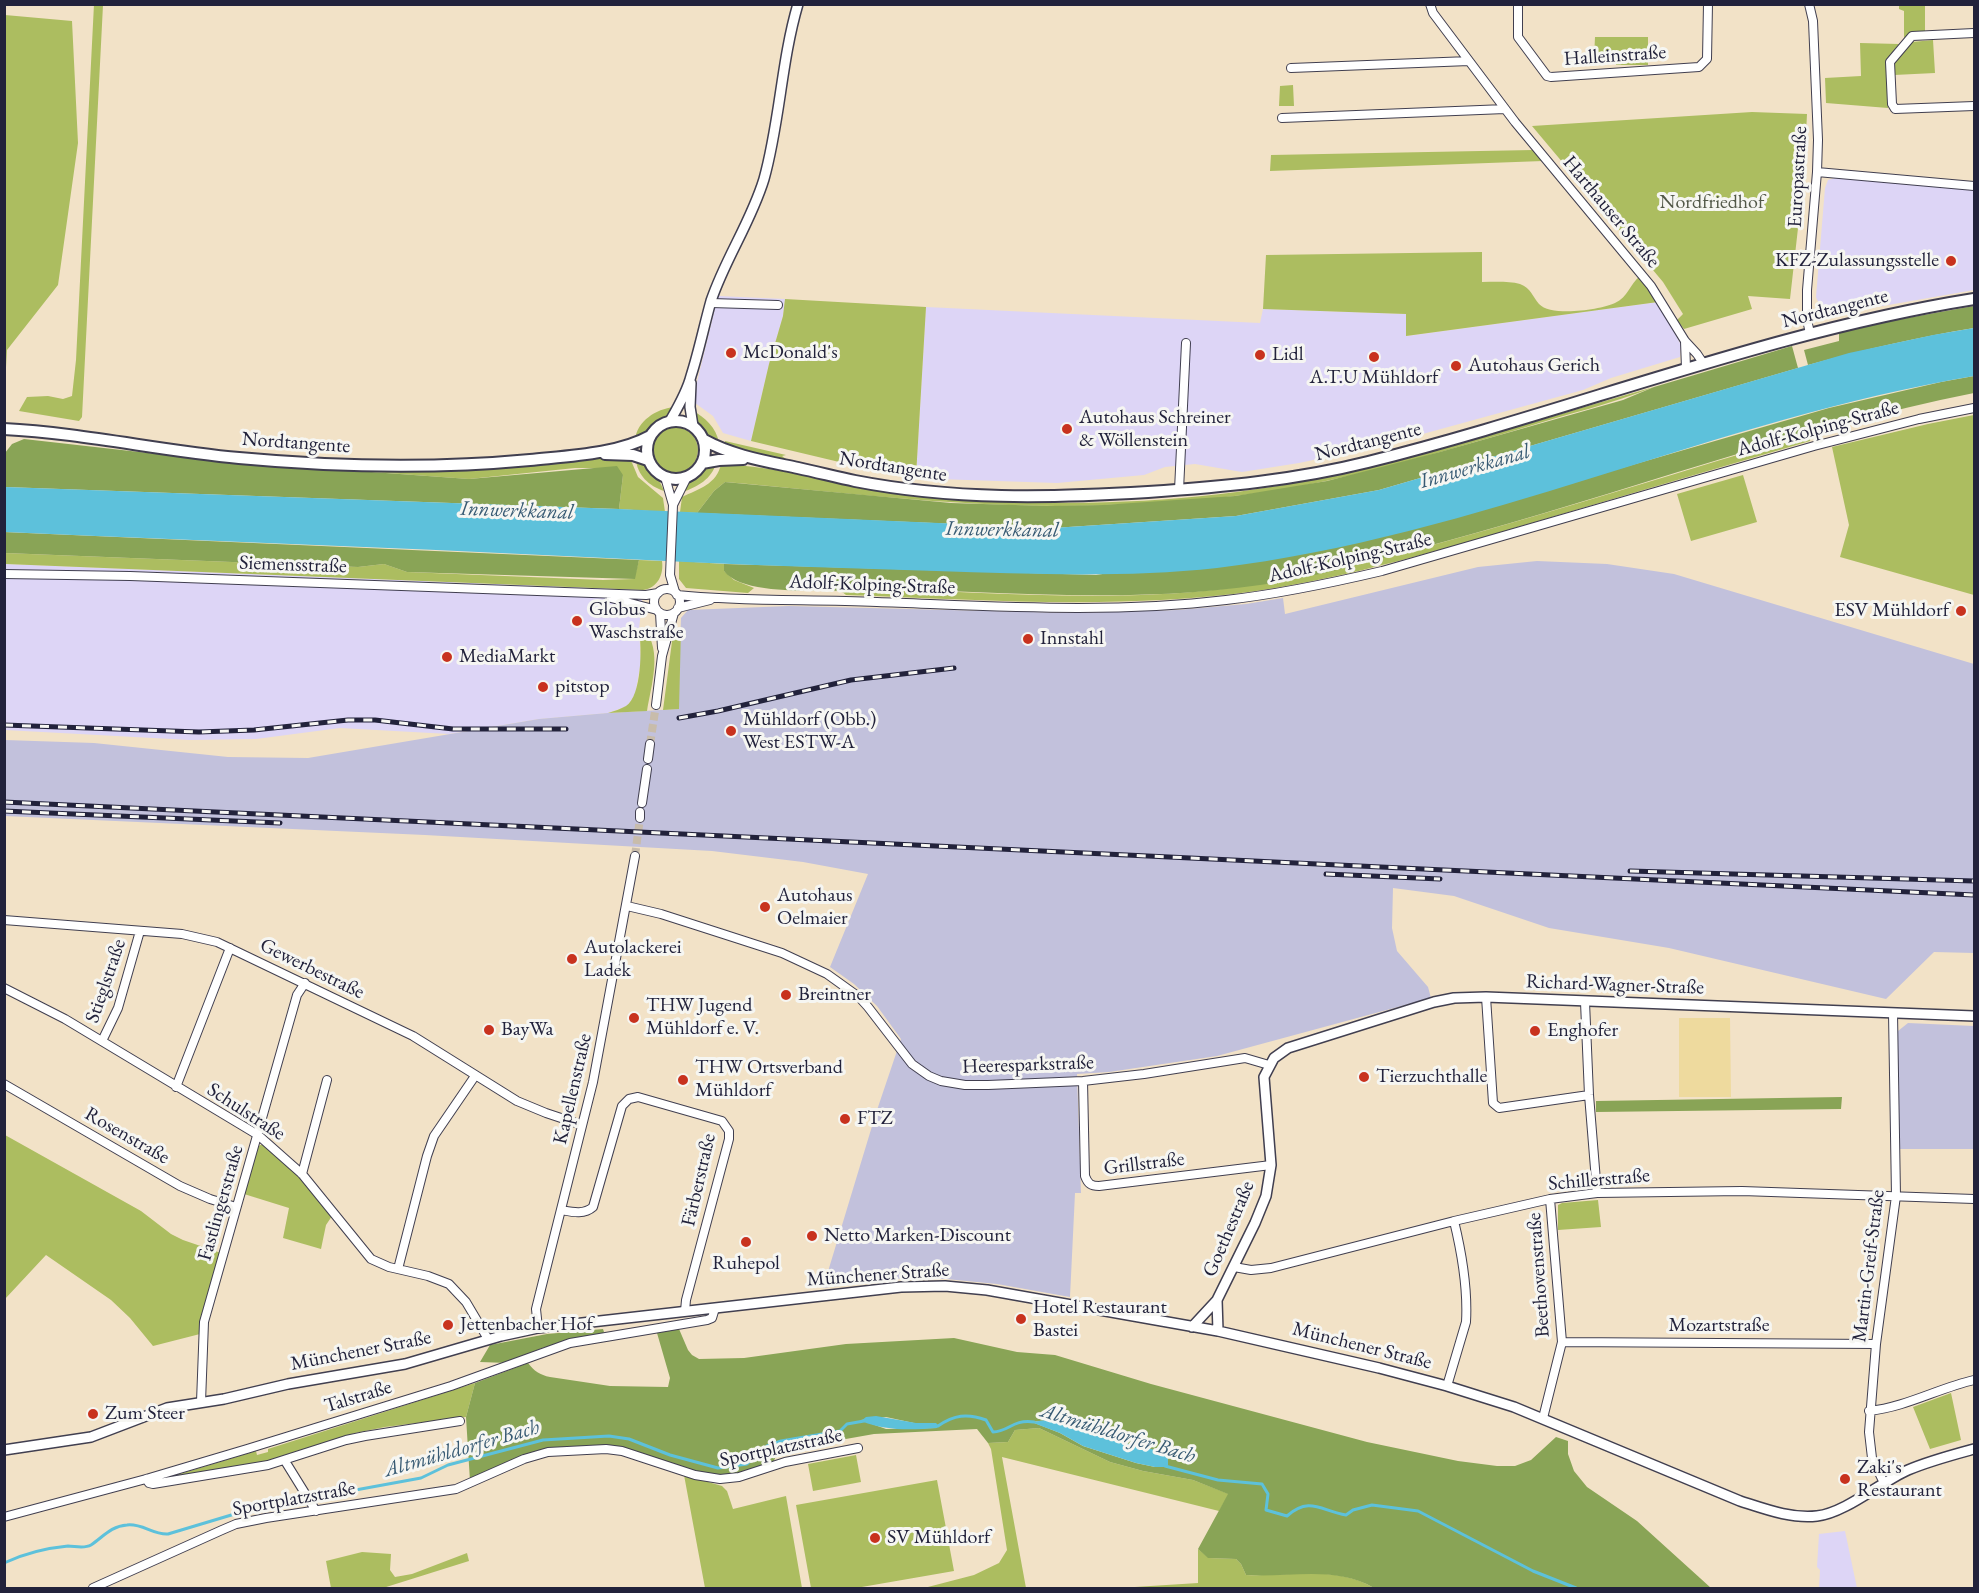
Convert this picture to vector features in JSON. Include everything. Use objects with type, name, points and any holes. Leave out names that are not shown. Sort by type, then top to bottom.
[{"type":"main road","name":"Nordtangente","points":[[693,426],[704,440],[721,449],[755,459],[897,489],[952,495],[1067,496],[1239,485],[1304,476],[1366,463],[1555,410],[1702,363],[1810,333],[1899,312],[1974,299]]},
{"type":"main road","name":"Nordtangente","points":[[4,429],[230,457],[329,464],[442,466],[510,462],[587,453],[632,444],[650,436],[658,426],[670,421]]},
{"type":"main road","points":[[670,421],[684,422],[693,426]]},
{"type":"main road","points":[[650,436],[646,448],[648,460],[655,470],[665,477],[676,479],[694,473],[702,463],[705,454],[704,440]]},
{"type":"main road","name":"Nordtangente","points":[[587,453],[633,455],[648,460]]},
{"type":"main road","name":"Nordtangente","points":[[702,463],[755,459]]},
{"type":"street","points":[[670,421],[691,378],[711,303],[725,267],[749,220],[763,183],[798,4]]},
{"type":"street","name":"Harthauser Straße","points":[[1430,4],[1433,13],[1505,109],[1651,286],[1685,341],[1702,363]]},
{"type":"street","name":"Halleinstraße","points":[[1518,4],[1518,37],[1551,77],[1699,67],[1707,59],[1708,4]]},
{"type":"street","name":"Europastraße","points":[[1809,4],[1813,21]]},
{"type":"street","name":"Europastraße","points":[[1810,333],[1807,320],[1807,290],[1817,172],[1814,4]]},
{"type":"street","points":[[1974,33],[1912,36],[1890,62],[1892,104],[1895,109],[1974,106]]},
{"type":"street","points":[[1291,68],[1469,61]]},
{"type":"street","points":[[1282,118],[1505,109]]},
{"type":"street","points":[[1817,172],[1974,186]]},
{"type":"street","points":[[711,303],[778,305]]},
{"type":"street","name":"Harthauser Straße","points":[[1685,341],[1686,368]]},
{"type":"street","points":[[1179,490],[1186,343]]},
{"type":"street","points":[[691,378],[690,407],[693,426]]},
{"type":"street","name":"Adolf-Kolping-Straße","points":[[676,594],[714,599],[795,599],[1081,608],[1196,603],[1277,593],[1334,583],[1382,571],[1814,446],[1919,419],[1974,408]]},
{"type":"street","points":[[656,705],[662,656],[680,601],[670,575],[674,505],[665,477]]},
{"type":"street","points":[[674,505],[687,477]]},
{"type":"street","name":"Siemensstraße","points":[[4,574],[130,576],[646,595],[660,592]]},
{"type":"street","points":[[662,656],[659,612],[655,600],[670,575]]},
{"type":"street","points":[[660,592],[669,590],[676,594]]},
{"type":"street","name":"Siemensstraße","points":[[580,593],[621,600],[659,612]]},
{"type":"street","name":"Adolf-Kolping-Straße","points":[[676,610],[714,599]]},
{"type":"street","points":[[659,612],[667,615],[676,610]]},
{"type":"street","points":[[648,759],[650,744]]},
{"type":"street","points":[[642,802],[647,769]]},
{"type":"street","name":"Kapellenstraße","points":[[538,1328],[536,1308],[593,1082],[635,856]]},
{"type":"street","name":"Heeresparkstraße","points":[[627,906],[661,914],[782,953],[827,974],[859,997],[878,1017],[895,1044],[912,1064],[941,1081],[965,1085],[1083,1081],[1245,1058],[1269,1065]]},
{"type":"street","name":"Gewerbestraße","points":[[4,920],[196,936],[230,948],[413,1035],[516,1101],[582,1125]]},
{"type":"street","name":"Stieglstraße","points":[[102,1041],[118,1008],[140,931]]},
{"type":"street","points":[[176,1087],[230,948]]},
{"type":"street","name":"Fastlingerstraße","points":[[201,1402],[204,1322],[297,995],[304,983]]},
{"type":"street","name":"Schulstraße","points":[[4,988],[64,1019],[258,1135],[302,1174],[371,1259],[379,1264],[428,1276],[449,1284],[466,1302],[488,1339]]},
{"type":"street","points":[[1486,997],[1492,1102],[1495,1106],[1498,1108],[1589,1095]]},
{"type":"street","name":"Richard-Wagner-Straße","points":[[1269,1065],[1281,1052],[1302,1042],[1444,1000],[1486,997],[1974,1016]]},
{"type":"street","points":[[1585,1002],[1589,1095],[1598,1193]]},
{"type":"street","name":"Martin-Greif-Straße","points":[[1884,1483],[1870,1450],[1869,1411],[1896,1196],[1893,1012]]},
{"type":"street","name":"Goethestraße","points":[[1192,1327],[1217,1300],[1264,1202],[1270,1165],[1264,1083],[1269,1065]]},
{"type":"street","points":[[398,1269],[434,1136],[475,1076]]},
{"type":"street","points":[[302,1174],[327,1080]]},
{"type":"street","name":"Grillstraße","points":[[1083,1081],[1086,1176],[1092,1186],[1270,1165]]},
{"type":"street","name":"Rosenstraße","points":[[4,1084],[180,1186],[236,1208]]},
{"type":"street","name":"Färberstraße","points":[[561,1210],[582,1213],[588,1212],[593,1207],[622,1106],[629,1099],[638,1097],[722,1121],[729,1131],[729,1138],[686,1299],[685,1311]]},
{"type":"street","name":"Schillerstraße","points":[[1234,1267],[1251,1270],[1271,1268],[1454,1221],[1550,1199],[1598,1193],[1728,1191],[1974,1198]]},
{"type":"street","name":"Beethovenstraße","points":[[1543,1418],[1562,1342],[1550,1199]]},
{"type":"street","points":[[1448,1386],[1466,1322],[1462,1262],[1454,1221]]},
{"type":"street","name":"Münchener Straße","points":[[4,1450],[91,1437],[154,1411],[288,1384],[405,1364],[488,1339],[538,1328],[901,1287],[945,1286],[987,1290],[1218,1331],[1335,1357],[1448,1386],[1543,1418],[1740,1502],[1793,1516],[1816,1516],[1831,1513],[1884,1483],[1926,1463],[1974,1449]]},
{"type":"street","name":"Goethestraße","points":[[1217,1300],[1218,1331]]},
{"type":"street","name":"Talstraße","points":[[4,1516],[146,1479],[451,1386],[570,1343],[707,1320],[712,1317],[715,1308]]},
{"type":"street","name":"Mozartstraße","points":[[1562,1342],[1876,1344]]},
{"type":"street","points":[[1869,1411],[1887,1409],[1974,1380]]},
{"type":"street","points":[[146,1479],[153,1484],[247,1469],[285,1461],[346,1440],[460,1421]]},
{"type":"street","name":"Sportplatzstraße","points":[[93,1588],[236,1524],[315,1509],[456,1489],[524,1459],[548,1452],[606,1449],[622,1451],[695,1475],[720,1479],[739,1477],[785,1462],[858,1448]]},
{"type":"street","points":[[285,1461],[315,1509]]},
{"type":"shaded area","points":[[1835,178],[1897,181],[1974,190],[1974,290],[1831,315],[1822,311],[1816,297],[1825,188],[1828,180]]},
{"type":"shaded area","points":[[718,296],[785,299],[783,316],[751,441],[723,433],[713,416],[695,403],[697,382]]},
{"type":"shaded area","points":[[1658,302],[1681,345],[1680,357],[1611,378],[1583,390],[1379,446],[1242,472],[1195,464],[1165,467],[1144,475],[1057,483],[937,479],[916,476],[926,307],[1260,323],[1263,309],[1407,314],[1407,336]]},
{"type":"shaded area","points":[[1537,561],[1607,564],[1674,574],[1974,664],[1974,953],[1934,952],[1886,999],[1669,948],[1549,928],[1454,896],[1393,888],[1392,928],[1397,951],[1428,987],[1431,998],[1217,1056],[1109,1072],[1077,1074],[1081,1193],[1075,1193],[1070,1297],[997,1284],[946,1279],[897,1279],[823,1288],[901,1039],[877,1006],[854,984],[830,967],[868,874],[803,862],[712,851],[5,816],[5,740],[94,743],[228,757],[308,758],[539,719],[678,709],[681,618],[688,610],[789,606],[1071,613],[1177,610],[1283,598],[1285,614],[1478,567]]},
{"type":"shaded area","points":[[5,564],[643,590],[639,630],[641,661],[635,695],[627,706],[608,713],[539,719],[449,734],[340,728],[256,739],[190,740],[5,730]]},
{"type":"shaded area","points":[[1908,1023],[1974,1026],[1974,1149],[1899,1149],[1895,1095],[1898,1031]]},
{"type":"shaded area","points":[[1845,1531],[1857,1588],[1819,1588],[1820,1570],[1817,1567],[1819,1534]]},
{"type":"green space","points":[[94,4],[103,5],[82,417],[79,421],[19,411],[27,397],[48,396],[63,399],[72,396],[76,360]]},
{"type":"green space","points":[[1899,5],[1925,5],[1925,32],[1909,34],[1904,38],[1904,11],[1899,9]]},
{"type":"green space","points":[[5,15],[72,21],[78,143],[58,285],[7,350],[5,385]]},
{"type":"green space","points":[[1595,37],[1648,37],[1648,65],[1616,65],[1616,59],[1594,59]]},
{"type":"green space","points":[[1933,40],[1935,73],[1894,75],[1895,61],[1912,42]]},
{"type":"green space","points":[[1860,43],[1899,44],[1886,64],[1888,108],[1826,103],[1825,78],[1861,76]]},
{"type":"green space","points":[[1293,85],[1294,106],[1279,106],[1280,86]]},
{"type":"green space","name":"Nordfriedhof","points":[[1752,112],[1807,114],[1804,175],[1790,299],[1748,296],[1752,309],[1684,329],[1677,320],[1683,314],[1663,282],[1532,126]]},
{"type":"green space","points":[[1533,150],[1543,161],[1270,171],[1271,155]]},
{"type":"green space","points":[[1482,252],[1482,282],[1520,284],[1527,288],[1545,308],[1576,311],[1608,306],[1623,297],[1640,276],[1658,302],[1406,336],[1406,314],[1263,309],[1266,255]]},
{"type":"green space","points":[[785,299],[926,307],[916,476],[856,466],[751,441],[783,316]]},
{"type":"green space","points":[[1974,306],[1974,328],[1891,344],[1808,365],[1804,350],[1839,341],[1839,333]]},
{"type":"green space","points":[[1792,346],[1798,368],[1379,490],[1236,516],[1053,528],[697,513],[714,491],[725,482],[951,503],[1047,506],[1103,505],[1235,496],[1327,481],[1440,452],[1623,400],[1654,387]]},
{"type":"green space","points":[[1974,376],[1974,393],[1774,443],[1510,523],[1365,563],[1285,581],[1230,589],[1120,595],[845,588],[841,591],[796,591],[761,588],[746,584],[733,579],[724,571],[724,564],[1096,575],[1421,526],[1829,408]]},
{"type":"green space","points":[[1654,387],[1606,404],[1400,463],[1299,487],[1243,495],[1132,504],[1009,505],[914,500],[725,482],[714,491],[697,513],[680,512],[682,497],[711,481],[719,471],[721,464],[788,472],[915,495],[962,500],[1109,502],[1239,492],[1323,477],[1401,459]]},
{"type":"green space","points":[[674,407],[668,417],[657,422],[643,437],[635,440],[639,427],[648,417],[661,410]]},
{"type":"green space","points":[[693,411],[709,424],[719,442],[702,430]]},
{"type":"green space","points":[[1974,415],[1974,595],[1840,557],[1849,525],[1832,447]]},
{"type":"green space","points":[[675,427],[691,434],[698,450],[691,466],[675,473],[659,466],[652,450],[659,434]]},
{"type":"green space","points":[[1812,433],[1810,441],[1466,542],[1362,570],[1256,591],[1154,600],[1052,602],[846,595],[841,591],[844,588],[1080,596],[1175,593],[1250,586],[1359,564],[1440,543]]},
{"type":"green space","points":[[24,439],[219,461],[469,479],[617,466],[623,475],[619,509],[5,487],[5,453],[12,444]]},
{"type":"green space","points":[[725,441],[786,455],[782,456],[786,459],[724,447]]},
{"type":"green space","points":[[630,458],[638,477],[663,498],[665,512],[619,509],[623,475],[592,468],[469,479],[359,471],[482,468]]},
{"type":"green space","points":[[636,459],[653,472],[664,491],[653,486],[641,475]]},
{"type":"green space","points":[[716,463],[711,474],[703,482],[683,492],[696,475]]},
{"type":"green space","points":[[1743,475],[1757,522],[1691,541],[1677,494]]},
{"type":"green space","points":[[4,532],[639,560],[635,579],[407,572],[384,564],[358,567],[5,553]]},
{"type":"green space","points":[[4,553],[358,567],[384,564],[407,572],[603,580],[634,579],[639,560],[662,561],[662,566],[659,580],[653,586],[643,590],[6,564]]},
{"type":"green space","points":[[679,561],[724,564],[724,571],[734,580],[754,588],[748,593],[686,588],[679,579]]},
{"type":"green space","points":[[644,629],[650,638],[654,658],[653,680],[647,711],[608,713],[626,706],[635,692],[640,671],[639,630]]},
{"type":"green space","points":[[681,630],[679,709],[663,710],[673,634]]},
{"type":"green space","points":[[1842,1097],[1841,1109],[1596,1112],[1596,1101]]},
{"type":"green space","points":[[5,1135],[141,1211],[171,1234],[221,1253],[203,1314],[200,1334],[153,1346],[130,1318],[111,1300],[46,1255],[5,1299]]},
{"type":"green space","points":[[263,1145],[298,1176],[332,1216],[326,1225],[321,1249],[283,1238],[289,1208],[244,1194],[257,1148]]},
{"type":"green space","points":[[1598,1200],[1601,1227],[1558,1230],[1558,1205]]},
{"type":"green space","points":[[603,1329],[604,1332],[601,1335],[542,1348],[508,1363],[480,1362],[490,1345],[547,1334]]},
{"type":"green space","points":[[679,1329],[688,1350],[699,1359],[744,1358],[846,1344],[954,1338],[1017,1352],[1055,1355],[1151,1384],[1367,1442],[1458,1461],[1497,1466],[1515,1466],[1531,1460],[1556,1437],[1568,1441],[1568,1454],[1574,1471],[1587,1487],[1637,1521],[1711,1588],[1374,1588],[1359,1581],[1328,1575],[1246,1575],[1236,1559],[1208,1558],[1198,1549],[1228,1494],[1193,1480],[1143,1471],[1110,1462],[1039,1428],[1015,1430],[1008,1442],[988,1443],[977,1429],[874,1434],[778,1451],[773,1463],[726,1476],[700,1474],[619,1447],[568,1448],[470,1481],[466,1417],[475,1383],[528,1363],[538,1372],[550,1377],[610,1386],[668,1387],[670,1378],[657,1333]],"holes":[[[886,1417],[937,1428],[886,1429],[861,1420]],[[1047,1420],[1150,1448],[1155,1467],[1083,1446],[1060,1433],[1032,1422]]]},
{"type":"green space","points":[[475,1383],[466,1417],[355,1433],[259,1463],[160,1480],[256,1451],[257,1455],[268,1452],[268,1449]]},
{"type":"green space","points":[[1951,1393],[1961,1440],[1930,1449],[1913,1407]]},
{"type":"green space","points":[[1039,1428],[1110,1462],[1143,1471],[1193,1480],[1229,1494],[1219,1511],[1002,1457],[1026,1588],[924,1588],[974,1575],[999,1563],[1007,1550],[991,1449],[988,1443],[1008,1442],[1015,1430]]},
{"type":"green space","points":[[856,1455],[861,1482],[813,1491],[808,1464]]},
{"type":"green space","points":[[684,1475],[722,1486],[727,1491],[733,1509],[786,1496],[802,1588],[705,1588]]},
{"type":"green space","name":"SV Mühldorf","points":[[937,1480],[954,1571],[856,1588],[811,1588],[796,1505]]},
{"type":"green space","points":[[1198,1549],[1209,1558],[1236,1559],[1246,1575],[1328,1574],[1359,1581],[1374,1588],[1119,1588],[1198,1583]]},
{"type":"green space","points":[[362,1552],[391,1554],[390,1570],[395,1577],[412,1574],[467,1553],[469,1561],[383,1588],[331,1588],[326,1561]]},
{"type":"sand","points":[[1679,1018],[1730,1018],[1731,1097],[1679,1097]]},
{"type":"water","name":"Innwerkkanal","points":[[1974,328],[1974,376],[1878,395],[1784,420],[1409,531],[1314,553],[1217,568],[1112,574],[1006,573],[717,563],[5,532],[5,487],[619,509],[1053,528],[1236,516],[1379,490],[1849,353]]},
{"type":"water","points":[[876,1416],[916,1423],[936,1423],[939,1426],[937,1428],[898,1429],[880,1427],[861,1421],[866,1417]]},
{"type":"water","points":[[1047,1420],[1164,1452],[1168,1459],[1168,1467],[1136,1463],[1083,1446],[1060,1433],[1031,1422]]},
{"type":"waterway","name":"Altmühldorfer Bach","points":[[938,1426],[955,1417],[967,1416],[986,1420],[993,1432],[1021,1422],[1034,1422]]},
{"type":"waterway","name":"Altmühldorfer Bach","points":[[4,1563],[44,1550],[68,1546],[88,1546],[121,1526],[138,1526],[157,1533],[168,1534],[248,1510],[330,1498],[350,1491],[421,1478],[448,1465],[543,1440],[609,1436],[629,1439],[670,1455],[718,1468],[747,1464],[767,1446],[781,1441],[840,1431],[847,1424],[864,1421]]},
{"type":"waterway","name":"Altmühldorfer Bach","points":[[1165,1466],[1218,1480],[1262,1484],[1268,1494],[1266,1510],[1287,1516],[1295,1510],[1309,1506],[1346,1515],[1353,1510],[1372,1505],[1418,1511],[1533,1571],[1576,1588]]},
{"type":"tunnel","points":[[650,744],[656,705]]},
{"type":"tunnel","points":[[635,856],[640,818]]},
{"type":"railway","points":[[679,718],[851,680],[954,668]]},
{"type":"railway","points":[[4,725],[199,732],[254,730],[348,720],[375,720],[453,729],[566,729]]},
{"type":"railway","points":[[4,802],[1974,895]]},
{"type":"railway","points":[[4,811],[280,823]]},
{"type":"railway","points":[[1630,871],[1974,881]]},
{"type":"railway","points":[[1326,874],[1440,879]]},
{"type":"place","name":"KFZ-Zulassungsstelle","points":[[1951,261]]},
{"type":"place","name":"McDonald's","points":[[731,353]]},
{"type":"place","name":"Lidl","points":[[1260,355]]},
{"type":"place","name":"A.T.U Mühldorf","points":[[1374,357]]},
{"type":"place","name":"Autohaus Gerich","points":[[1456,366]]},
{"type":"place","name":"Autohaus Schreiner & Wöllenstein","points":[[1067,429]]},
{"type":"place","name":"ESV Mühldorf","points":[[1961,611]]},
{"type":"place","name":"Globus Waschstraße","points":[[577,621]]},
{"type":"place","name":"Innstahl","points":[[1028,639]]},
{"type":"place","name":"MediaMarkt","points":[[447,657]]},
{"type":"place","name":"pitstop","points":[[543,687]]},
{"type":"place","name":"Mühldorf (Obb.) West ESTW-A","points":[[731,731]]},
{"type":"place","name":"Autohaus Oelmaier","points":[[765,907]]},
{"type":"place","name":"Autolackerei Ladek","points":[[572,959]]},
{"type":"place","name":"Breintner","points":[[786,995]]},
{"type":"place","name":"THW Jugend Mühldorf e. V.","points":[[634,1018]]},
{"type":"place","name":"BayWa","points":[[489,1030]]},
{"type":"place","name":"Enghofer","points":[[1535,1031]]},
{"type":"place","name":"Tierzuchthalle","points":[[1364,1077]]},
{"type":"place","name":"THW Ortsverband Mühldorf","points":[[683,1080]]},
{"type":"place","name":"FTZ","points":[[845,1119]]},
{"type":"place","name":"Netto Marken-Discount","points":[[812,1236]]},
{"type":"place","name":"Ruhepol","points":[[746,1242]]},
{"type":"place","name":"Hotel Restaurant Bastei","points":[[1021,1319]]},
{"type":"place","name":"Jettenbacher Hof","points":[[448,1325]]},
{"type":"place","name":"Zum Steer","points":[[93,1414]]},
{"type":"place","name":"Zaki's Restaurant","points":[[1845,1479]]},
{"type":"place","name":"SV Mühldorf","points":[[875,1538]]}]
